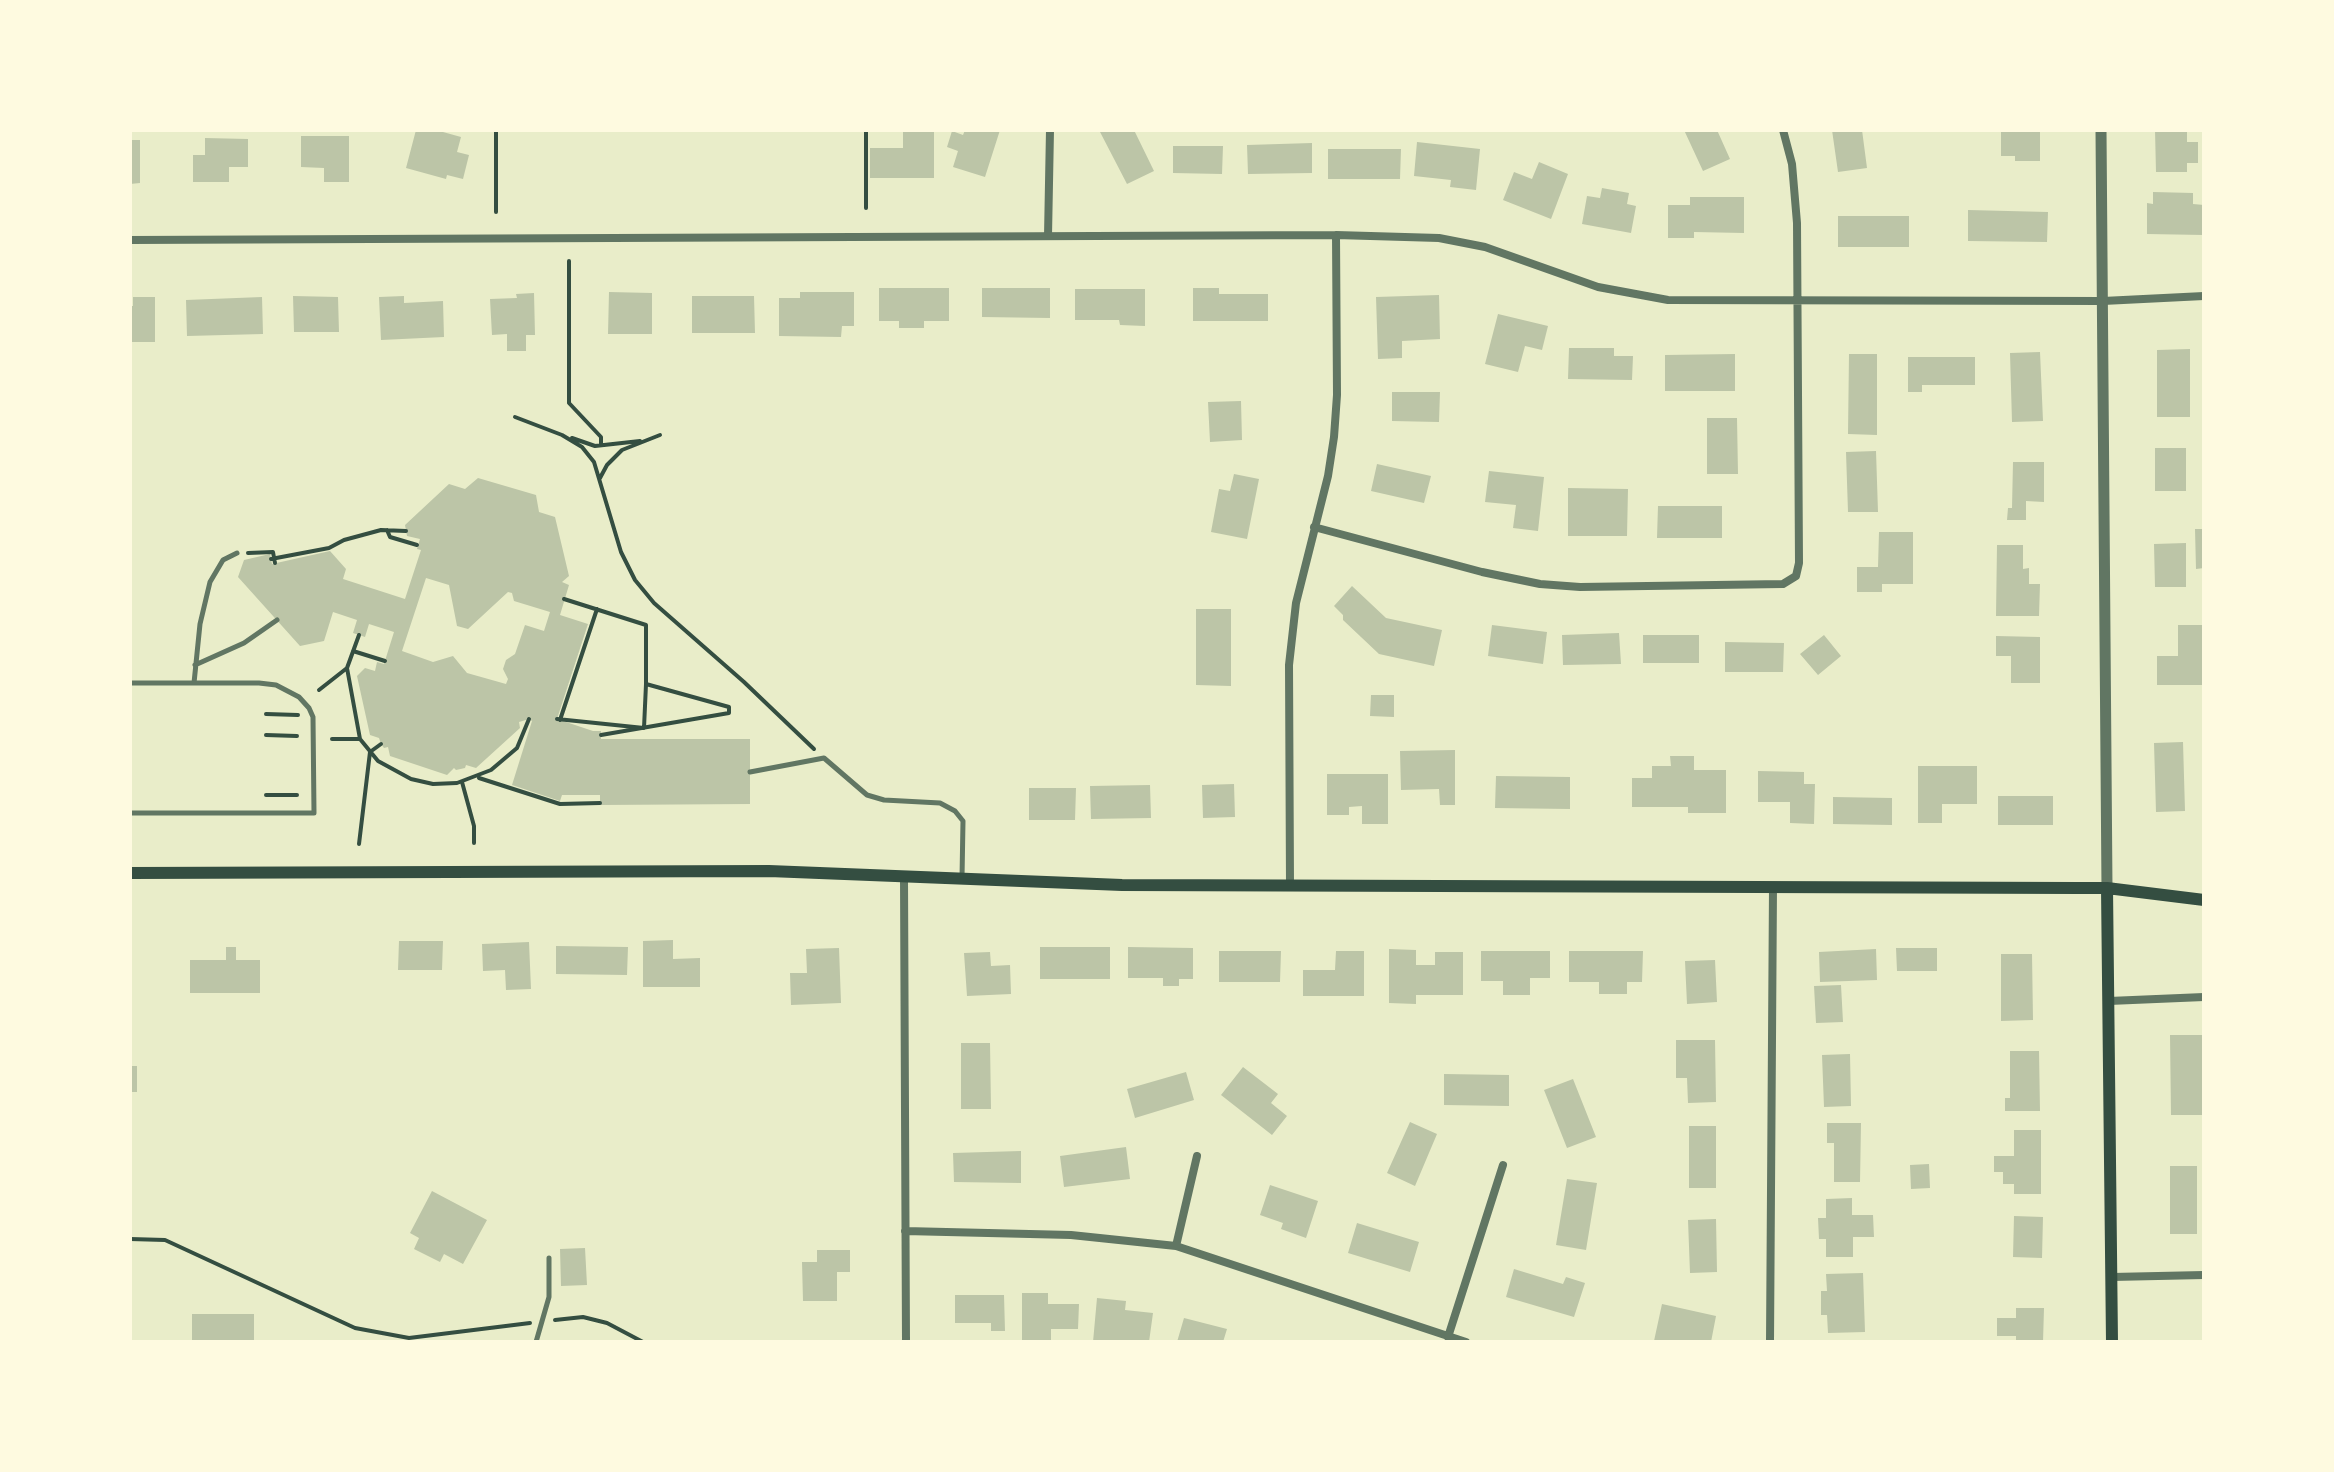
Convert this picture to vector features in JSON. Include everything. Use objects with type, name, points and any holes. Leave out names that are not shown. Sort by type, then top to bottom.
[{"type":"main road","points":[[130,873],[769,871],[1122,885],[2107,888],[2204,900]]},
{"type":"main road","points":[[2107,888],[2112,1342]]},
{"type":"street","points":[[1048,236],[1050,130]]},
{"type":"street","points":[[1314,527],[1482,572],[1540,584],[1580,587],[1783,584],[1796,576],[1799,563],[1795,193],[1792,164],[1783,130]]},
{"type":"street","points":[[2101,130],[2107,888]]},
{"type":"street","points":[[1290,885],[1290,653],[1296,603],[1328,476],[1334,437],[1337,395],[1336,235]]},
{"type":"street","points":[[130,240],[1336,235],[1439,238],[1469,244],[1598,287],[1668,300],[2103,301],[2204,296]]},
{"type":"street","points":[[904,877],[906,1342]]},
{"type":"street","points":[[1770,1342],[1773,887]]},
{"type":"street","points":[[2109,1001],[2204,997]]},
{"type":"street","points":[[1176,1246],[1197,1156]]},
{"type":"street","points":[[1448,1337],[1503,1165]]},
{"type":"street","points":[[905,1231],[1071,1235],[1176,1246],[1466,1342]]},
{"type":"street","points":[[2112,1277],[2204,1275]]},
{"type":"lane","points":[[194,683],[200,624],[210,582],[223,560],[237,553]]},
{"type":"lane","points":[[195,665],[244,643],[277,620]]},
{"type":"lane","points":[[130,683],[276,685],[299,697],[313,717],[314,813],[130,813]]},
{"type":"lane","points":[[750,772],[824,758],[867,795],[884,800],[940,803],[955,811],[963,821],[962,879]]},
{"type":"lane","points":[[536,1342],[549,1297],[549,1258]]},
{"type":"path","points":[[496,130],[496,212]]},
{"type":"path","points":[[866,130],[866,208]]},
{"type":"path","points":[[569,261],[569,403],[601,437],[601,445]]},
{"type":"path","points":[[515,417],[562,435],[601,445],[640,441]]},
{"type":"path","points":[[562,435],[582,447],[594,462],[621,552],[635,580],[654,603],[824,758]]},
{"type":"path","points":[[600,478],[607,465],[622,450],[660,435]]},
{"type":"path","points":[[387,530],[390,537],[417,545]]},
{"type":"path","points":[[237,553],[273,552],[273,560],[329,548],[344,540],[387,530],[406,531]]},
{"type":"path","points":[[564,599],[646,625],[644,728]]},
{"type":"path","points":[[597,609],[558,720],[644,728]]},
{"type":"path","points":[[359,635],[347,668],[360,739],[392,771],[433,784],[476,778],[507,759],[517,748],[529,719]]},
{"type":"path","points":[[353,651],[385,661]]},
{"type":"path","points":[[319,690],[347,668]]},
{"type":"path","points":[[601,735],[729,713],[729,707],[646,684]]},
{"type":"path","points":[[266,714],[298,715]]},
{"type":"path","points":[[266,735],[297,736]]},
{"type":"path","points":[[332,739],[360,739]]},
{"type":"path","points":[[359,844],[370,752],[381,744]]},
{"type":"path","points":[[476,778],[560,804],[600,803]]},
{"type":"path","points":[[462,782],[474,826],[474,843]]},
{"type":"path","points":[[266,795],[297,795]]},
{"type":"path","points":[[130,1239],[165,1240],[355,1328],[409,1338],[583,1317],[607,1323],[643,1342]]},
{"type":"building","points":[[416,130],[444,130],[461,137],[457,152],[469,155],[463,179],[447,175],[446,179],[406,168]]},
{"type":"building","points":[[965,130],[1000,130],[985,177],[953,167],[958,151],[947,147],[952,131],[963,135]]},
{"type":"building","points":[[1099,130],[1134,130],[1154,171],[1127,184]]},
{"type":"building","points":[[1684,130],[1717,130],[1730,159],[1703,171]]},
{"type":"building","points":[[1832,130],[1862,130],[1867,168],[1838,172]]},
{"type":"building","points":[[2001,130],[2040,130],[2040,161],[2015,161],[2015,156],[2001,156]]},
{"type":"building","points":[[2155,130],[2187,130],[2187,142],[2198,142],[2198,163],[2187,163],[2187,172],[2156,172]]},
{"type":"building","points":[[903,131],[934,131],[934,178],[870,178],[870,148],[903,148]]},
{"type":"building","points":[[301,136],[349,136],[349,182],[324,182],[324,168],[301,167]]},
{"type":"building","points":[[205,138],[248,139],[248,167],[229,167],[229,182],[193,182],[193,155],[205,155]]},
{"type":"building","points":[[130,140],[140,140],[140,183],[130,184]]},
{"type":"building","points":[[1417,142],[1480,149],[1476,190],[1450,187],[1451,180],[1414,176]]},
{"type":"building","points":[[1312,143],[1312,173],[1248,174],[1247,145]]},
{"type":"building","points":[[1173,146],[1223,146],[1222,174],[1173,173]]},
{"type":"building","points":[[1328,149],[1401,149],[1400,179],[1328,179]]},
{"type":"building","points":[[1539,162],[1568,174],[1551,219],[1503,200],[1514,172],[1532,179]]},
{"type":"building","points":[[1602,188],[1629,193],[1627,204],[1636,206],[1631,233],[1582,224],[1587,196],[1600,198]]},
{"type":"building","points":[[2153,192],[2193,193],[2193,204],[2204,205],[2204,235],[2147,234],[2147,203],[2153,204]]},
{"type":"building","points":[[1690,197],[1744,197],[1744,233],[1694,232],[1694,238],[1668,238],[1668,205],[1690,205]]},
{"type":"building","points":[[1968,210],[2048,212],[2047,242],[1968,241]]},
{"type":"building","points":[[1838,216],[1909,216],[1909,247],[1838,247]]},
{"type":"building","points":[[879,288],[949,288],[949,321],[924,321],[924,328],[899,328],[899,321],[879,321]]},
{"type":"building","points":[[982,288],[1050,288],[1050,318],[982,317]]},
{"type":"building","points":[[1193,288],[1219,288],[1219,294],[1268,294],[1268,321],[1193,321]]},
{"type":"building","points":[[1075,289],[1145,289],[1145,326],[1120,325],[1119,320],[1075,320]]},
{"type":"building","points":[[609,292],[652,293],[652,334],[608,334]]},
{"type":"building","points":[[800,292],[854,292],[854,326],[842,326],[841,337],[779,336],[779,298],[800,298]]},
{"type":"building","points":[[534,293],[535,335],[526,335],[526,351],[507,351],[507,334],[492,335],[490,299],[517,298],[516,294]]},
{"type":"building","points":[[1439,295],[1440,339],[1402,341],[1402,358],[1378,359],[1376,297]]},
{"type":"building","points":[[293,296],[338,297],[339,332],[294,332]]},
{"type":"building","points":[[404,296],[404,303],[443,301],[444,337],[381,340],[379,297]]},
{"type":"building","points":[[692,296],[754,296],[755,333],[692,333]]},
{"type":"building","points":[[133,297],[155,297],[155,342],[130,342]]},
{"type":"building","points":[[262,297],[263,334],[187,336],[186,300]]},
{"type":"building","points":[[1498,314],[1548,326],[1542,350],[1525,346],[1518,372],[1485,364]]},
{"type":"building","points":[[1569,348],[1614,348],[1614,356],[1633,356],[1632,380],[1568,379]]},
{"type":"building","points":[[2190,349],[2190,417],[2157,417],[2157,350]]},
{"type":"building","points":[[2040,352],[2043,421],[2012,422],[2010,353]]},
{"type":"building","points":[[1735,354],[1735,391],[1665,391],[1665,355]]},
{"type":"building","points":[[1849,354],[1877,354],[1877,435],[1848,434]]},
{"type":"building","points":[[1908,357],[1975,357],[1975,385],[1922,385],[1922,392],[1908,392]]},
{"type":"building","points":[[1392,392],[1440,392],[1439,422],[1392,421]]},
{"type":"building","points":[[1241,401],[1242,440],[1210,442],[1208,402]]},
{"type":"building","points":[[1707,418],[1737,418],[1738,474],[1707,474]]},
{"type":"building","points":[[2155,448],[2186,448],[2186,491],[2155,491]]},
{"type":"building","points":[[1876,451],[1878,512],[1848,512],[1846,452]]},
{"type":"building","points":[[2013,462],[2044,462],[2044,502],[2026,501],[2026,520],[2007,520],[2008,508],[2012,508]]},
{"type":"building","points":[[1377,464],[1431,476],[1424,503],[1371,491]]},
{"type":"building","points":[[1489,471],[1544,477],[1538,531],[1513,528],[1516,505],[1485,502]]},
{"type":"building","points":[[1234,474],[1259,479],[1247,539],[1211,532],[1219,489],[1230,491]]},
{"type":"building","points":[[478,478],[536,495],[539,512],[555,517],[569,576],[562,582],[569,585],[560,615],[588,624],[557,719],[601,731],[601,739],[750,739],[750,804],[600,805],[600,795],[562,795],[560,801],[512,785],[532,721],[529,719],[519,722],[520,728],[476,768],[466,765],[465,768],[454,768],[447,775],[390,756],[388,747],[384,748],[379,738],[370,735],[357,676],[365,668],[375,671],[377,662],[384,664],[394,632],[369,624],[365,637],[353,633],[357,620],[333,612],[324,641],[300,646],[238,577],[244,560],[270,554],[272,564],[330,551],[346,569],[343,579],[405,599],[421,550],[417,549],[420,539],[407,536],[405,525],[449,484],[465,489]],"holes":[[[426,578],[449,585],[457,626],[468,629],[508,592],[512,593],[514,601],[550,612],[544,631],[525,625],[515,654],[506,660],[503,669],[508,679],[506,684],[467,673],[453,656],[433,662],[402,651]]]},
{"type":"building","points":[[1568,488],[1628,489],[1627,536],[1568,536]]},
{"type":"building","points":[[1658,506],[1722,506],[1722,538],[1657,538]]},
{"type":"building","points":[[2195,529],[2204,529],[2204,568],[2196,569]]},
{"type":"building","points":[[1879,532],[1913,532],[1913,584],[1882,584],[1882,592],[1857,592],[1857,567],[1878,567]]},
{"type":"building","points":[[2186,543],[2186,587],[2155,587],[2154,544]]},
{"type":"building","points":[[1997,545],[2023,545],[2023,569],[2029,568],[2029,584],[2040,584],[2039,616],[1996,616]]},
{"type":"building","points":[[1352,586],[1386,618],[1442,630],[1434,666],[1379,654],[1343,620],[1343,615],[1334,606]]},
{"type":"building","points":[[1196,609],[1231,609],[1231,686],[1196,685]]},
{"type":"building","points":[[1492,625],[1547,632],[1543,664],[1488,656]]},
{"type":"building","points":[[2178,625],[2204,625],[2204,685],[2157,685],[2157,656],[2178,656]]},
{"type":"building","points":[[1619,633],[1621,664],[1563,665],[1562,635]]},
{"type":"building","points":[[1643,635],[1699,635],[1699,663],[1643,663]]},
{"type":"building","points":[[1824,635],[1841,656],[1818,675],[1800,654]]},
{"type":"building","points":[[1996,636],[2040,637],[2040,683],[2011,683],[2011,656],[1996,656]]},
{"type":"building","points":[[1725,642],[1784,643],[1783,672],[1725,672]]},
{"type":"building","points":[[1371,695],[1394,695],[1394,717],[1370,716]]},
{"type":"building","points":[[2183,742],[2185,811],[2156,812],[2154,743]]},
{"type":"building","points":[[1455,750],[1455,805],[1440,805],[1439,789],[1401,790],[1400,751]]},
{"type":"building","points":[[1670,756],[1694,756],[1694,770],[1726,770],[1726,813],[1688,813],[1688,807],[1632,807],[1632,778],[1652,778],[1652,766],[1671,766]]},
{"type":"building","points":[[1918,766],[1977,766],[1977,804],[1942,804],[1942,823],[1918,823]]},
{"type":"building","points":[[1758,771],[1804,772],[1804,784],[1815,784],[1814,824],[1790,823],[1790,802],[1758,802]]},
{"type":"building","points":[[1327,774],[1388,774],[1388,824],[1362,824],[1362,806],[1349,807],[1349,815],[1327,815]]},
{"type":"building","points":[[1496,776],[1570,777],[1570,809],[1495,808]]},
{"type":"building","points":[[1234,784],[1235,817],[1203,818],[1202,785]]},
{"type":"building","points":[[1150,785],[1151,818],[1091,819],[1090,786]]},
{"type":"building","points":[[1029,788],[1076,788],[1075,820],[1029,820]]},
{"type":"building","points":[[1998,796],[2053,796],[2053,825],[1998,825]]},
{"type":"building","points":[[1833,797],[1892,798],[1892,825],[1833,824]]},
{"type":"building","points":[[673,940],[673,959],[700,958],[700,987],[643,987],[643,941]]},
{"type":"building","points":[[399,941],[443,941],[442,970],[398,970]]},
{"type":"building","points":[[529,942],[531,989],[506,990],[505,970],[483,971],[482,944]]},
{"type":"building","points":[[556,946],[628,947],[627,975],[556,974]]},
{"type":"building","points":[[226,947],[236,947],[236,960],[260,960],[260,993],[190,993],[190,960],[226,960]]},
{"type":"building","points":[[1040,947],[1110,947],[1110,979],[1040,979]]},
{"type":"building","points":[[1128,947],[1193,948],[1193,979],[1179,979],[1179,986],[1163,986],[1163,978],[1128,978]]},
{"type":"building","points":[[839,948],[841,1003],[791,1005],[790,973],[807,973],[806,949]]},
{"type":"building","points":[[1896,948],[1937,948],[1937,971],[1897,971]]},
{"type":"building","points":[[1389,949],[1416,950],[1416,965],[1435,965],[1435,952],[1463,952],[1463,995],[1416,995],[1416,1004],[1389,1003]]},
{"type":"building","points":[[1876,949],[1877,980],[1820,982],[1819,952]]},
{"type":"building","points":[[1219,951],[1281,951],[1280,982],[1219,982]]},
{"type":"building","points":[[1336,951],[1364,951],[1364,996],[1303,996],[1303,970],[1335,970]]},
{"type":"building","points":[[1481,951],[1550,951],[1550,978],[1530,978],[1530,995],[1503,995],[1503,981],[1481,981]]},
{"type":"building","points":[[1569,951],[1643,951],[1642,982],[1627,982],[1627,994],[1599,994],[1599,982],[1569,982]]},
{"type":"building","points":[[990,952],[991,966],[1010,965],[1011,994],[967,996],[964,953]]},
{"type":"building","points":[[2001,954],[2032,954],[2033,1020],[2001,1021]]},
{"type":"building","points":[[1715,960],[1717,1002],[1687,1004],[1685,961]]},
{"type":"building","points":[[1841,985],[1843,1022],[1816,1023],[1814,986]]},
{"type":"building","points":[[2170,1035],[2202,1035],[2203,1115],[2171,1115]]},
{"type":"building","points":[[1676,1040],[1715,1040],[1716,1102],[1688,1103],[1687,1078],[1676,1078]]},
{"type":"building","points":[[961,1043],[990,1043],[991,1109],[961,1109]]},
{"type":"building","points":[[2010,1051],[2039,1051],[2040,1111],[2005,1111],[2005,1098],[2010,1098]]},
{"type":"building","points":[[1850,1054],[1851,1106],[1824,1107],[1822,1055]]},
{"type":"building","points":[[130,1066],[137,1066],[137,1092],[130,1092]]},
{"type":"building","points":[[1243,1067],[1278,1094],[1271,1103],[1287,1116],[1272,1135],[1221,1095]]},
{"type":"building","points":[[1186,1072],[1194,1100],[1135,1118],[1127,1089]]},
{"type":"building","points":[[1444,1074],[1509,1075],[1509,1106],[1444,1105]]},
{"type":"building","points":[[1573,1079],[1596,1137],[1567,1148],[1544,1090]]},
{"type":"building","points":[[1410,1122],[1437,1134],[1415,1186],[1387,1173]]},
{"type":"building","points":[[1827,1123],[1861,1123],[1860,1182],[1834,1182],[1834,1143],[1827,1143]]},
{"type":"building","points":[[1689,1126],[1716,1126],[1716,1188],[1689,1188]]},
{"type":"building","points":[[2014,1130],[2041,1130],[2041,1194],[2014,1194],[2014,1184],[2003,1184],[2003,1172],[1994,1172],[1994,1156],[2014,1156]]},
{"type":"building","points":[[1126,1147],[1130,1179],[1064,1187],[1060,1156]]},
{"type":"building","points":[[1021,1151],[1021,1183],[954,1182],[953,1153]]},
{"type":"building","points":[[1929,1164],[1930,1188],[1911,1189],[1910,1165]]},
{"type":"building","points":[[2170,1166],[2197,1166],[2197,1234],[2170,1234]]},
{"type":"building","points":[[1567,1179],[1597,1183],[1586,1250],[1556,1245]]},
{"type":"building","points":[[1270,1185],[1318,1201],[1306,1238],[1281,1229],[1283,1223],[1260,1215]]},
{"type":"building","points":[[432,1191],[487,1220],[463,1264],[444,1254],[440,1262],[414,1249],[419,1238],[410,1233]]},
{"type":"building","points":[[1852,1198],[1852,1215],[1873,1215],[1874,1237],[1853,1237],[1853,1257],[1826,1257],[1826,1239],[1819,1239],[1818,1218],[1826,1218],[1826,1199]]},
{"type":"building","points":[[2014,1216],[2043,1217],[2042,1258],[2013,1257]]},
{"type":"building","points":[[1716,1219],[1717,1272],[1690,1273],[1688,1220]]},
{"type":"building","points":[[1357,1223],[1419,1242],[1410,1272],[1348,1253]]},
{"type":"building","points":[[585,1248],[587,1285],[561,1286],[560,1249]]},
{"type":"building","points":[[817,1250],[850,1250],[850,1272],[837,1272],[837,1301],[803,1301],[802,1262],[817,1262]]},
{"type":"building","points":[[1514,1269],[1563,1284],[1566,1277],[1585,1283],[1574,1317],[1506,1297]]},
{"type":"building","points":[[1863,1273],[1865,1332],[1828,1333],[1827,1315],[1821,1315],[1821,1291],[1827,1291],[1826,1274]]},
{"type":"building","points":[[1022,1293],[1048,1293],[1048,1304],[1079,1304],[1078,1329],[1051,1329],[1051,1341],[1022,1340]]},
{"type":"building","points":[[955,1295],[1004,1295],[1005,1331],[991,1331],[991,1323],[955,1323]]},
{"type":"building","points":[[1097,1298],[1126,1301],[1125,1310],[1153,1313],[1149,1342],[1093,1342]]},
{"type":"building","points":[[1662,1304],[1716,1316],[1711,1342],[1654,1341]]},
{"type":"building","points":[[2016,1308],[2044,1308],[2043,1342],[2016,1342],[2016,1336],[1997,1336],[1997,1318],[2016,1318]]},
{"type":"building","points":[[192,1314],[254,1314],[254,1342],[192,1342]]},
{"type":"building","points":[[1184,1318],[1227,1329],[1223,1342],[1177,1342]]}]
